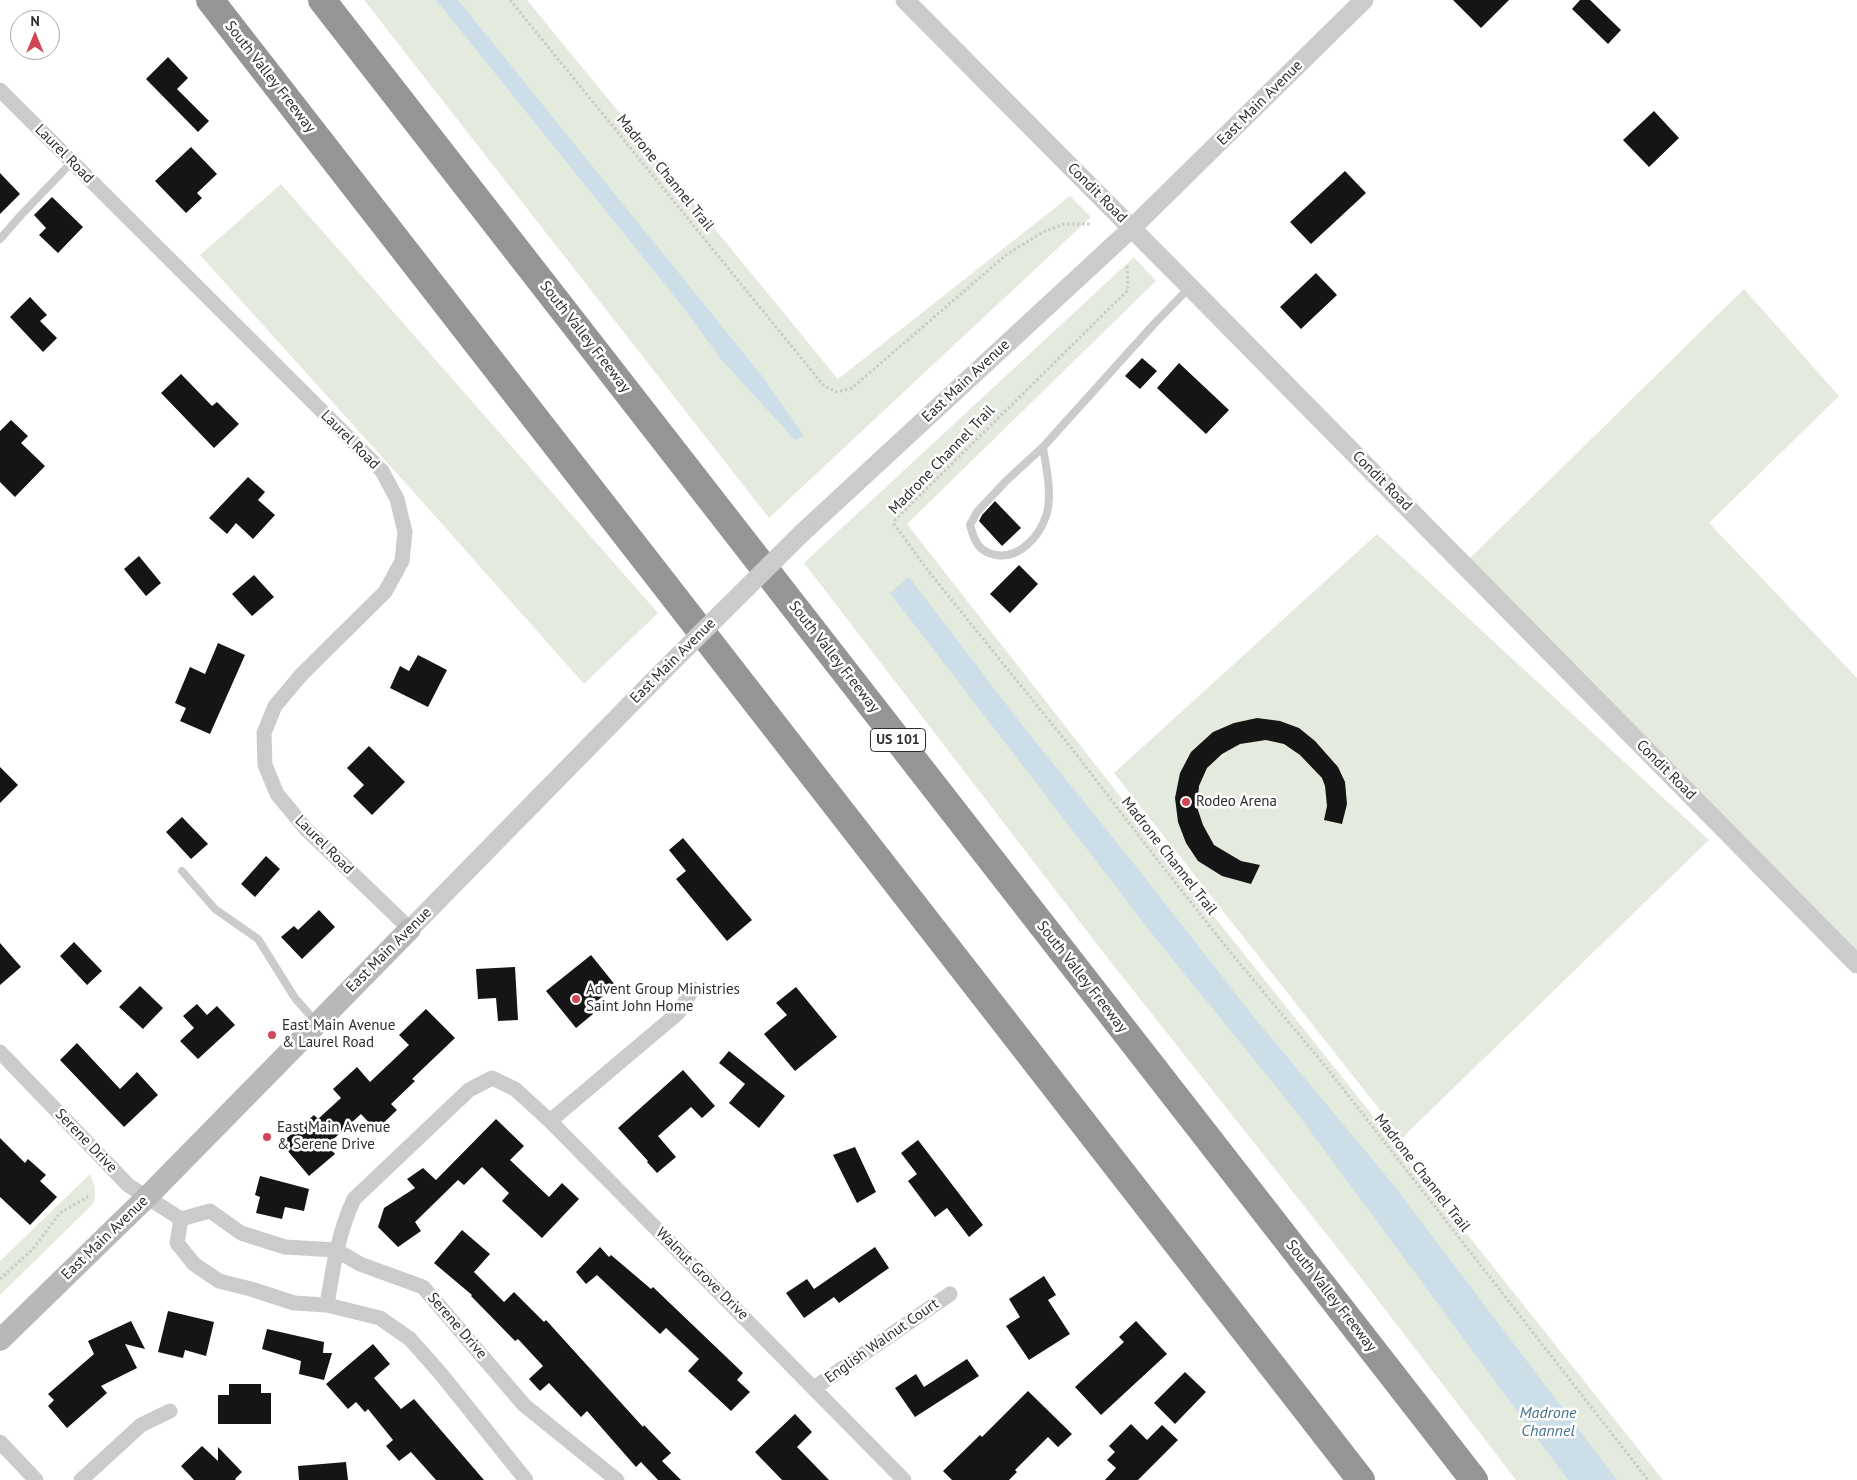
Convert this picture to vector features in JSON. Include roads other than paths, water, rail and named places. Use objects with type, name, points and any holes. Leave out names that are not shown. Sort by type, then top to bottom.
[{"type":"highway","name":"South Valley Freeway","points":[[210,0],[1361,1480]]},
{"type":"highway","name":"South Valley Freeway","points":[[322,0],[1474,1480]]},
{"type":"main road","name":"East Main Avenue","points":[[0,1340],[147,1197],[410,929]]},
{"type":"street","name":"Condit Road","points":[[905,0],[1857,964]]},
{"type":"street","name":"East Main Avenue","points":[[410,929],[665,669],[802,533],[1132,228],[1364,0]]},
{"type":"street","name":"Laurel Road","points":[[0,90],[382,472],[397,499],[405,532],[402,561],[385,592],[302,674],[275,706],[264,733],[265,765],[277,794],[306,828],[410,929]]},
{"type":"street","points":[[550,1121],[678,1013],[693,989]]},
{"type":"street","name":"Serene Drive","points":[[0,1052],[128,1185],[181,1219],[210,1211],[241,1234],[285,1247],[336,1250],[360,1264],[423,1287],[524,1405],[617,1480]]},
{"type":"street","name":"Walnut Grove Drive","points":[[336,1250],[345,1219],[354,1199],[469,1090],[492,1078],[515,1088],[550,1121],[904,1480]]},
{"type":"street","points":[[181,1219],[177,1243],[194,1264],[219,1281],[294,1303],[327,1304],[380,1318],[410,1339],[441,1374],[526,1480]]},
{"type":"street","points":[[327,1304],[336,1250]]},
{"type":"street","name":"English Walnut Court","points":[[814,1388],[950,1294]]},
{"type":"street","points":[[81,1480],[141,1425],[170,1411]]},
{"type":"street","points":[[0,1442],[36,1480]]},
{"type":"lane","points":[[0,239],[72,162]]},
{"type":"lane","points":[[1043,447],[1048,501],[1046,515],[1038,532],[1022,550],[1005,557],[990,554],[980,548],[970,525],[981,508],[1043,447],[1190,287]]},
{"type":"lane","points":[[182,871],[215,909],[258,939],[294,998],[317,1023]]},
{"type":"water","points":[[436,0],[458,0],[762,376],[804,436],[795,440],[721,359],[680,303]]},
{"type":"water","name":"Madrone Channel","points":[[909,577],[1022,725],[1253,1016],[1392,1183],[1617,1480],[1568,1480],[1294,1109],[1153,935],[890,593]]},
{"type":"place","name":"Rodeo Arena","points":[[1186,802]]},
{"type":"place","name":"Advent Group Ministries Saint John Home","points":[[576,999]]},
{"type":"place","name":"East Main Avenue & Laurel Road","points":[[272,1035]]},
{"type":"place","name":"East Main Avenue & Serene Drive","points":[[267,1137]]}]
